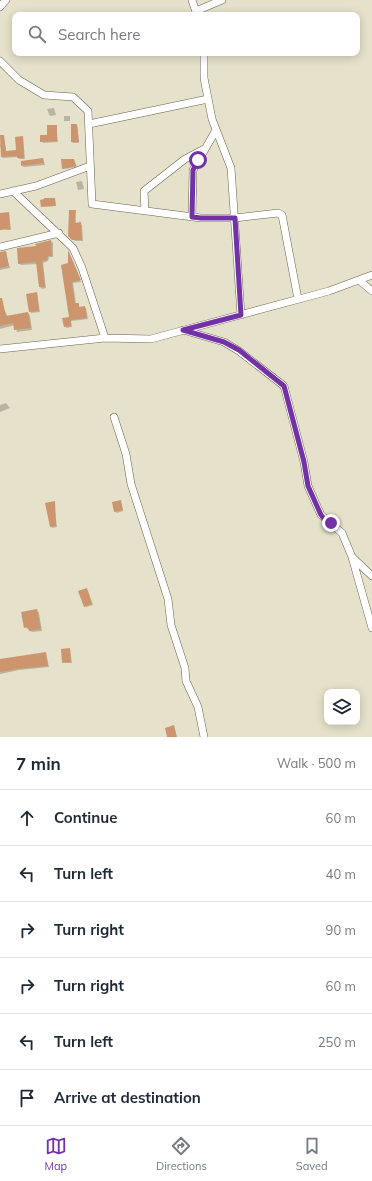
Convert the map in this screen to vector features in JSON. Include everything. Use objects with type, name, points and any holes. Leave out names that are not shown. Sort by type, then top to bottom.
[{"type":"street","points":[[0,6],[6,0]]},
{"type":"street","points":[[192,0],[197,12]]},
{"type":"street","points":[[199,12],[222,0]]},
{"type":"street","points":[[204,56],[204,78],[208,99],[216,130],[231,168],[241,315]]},
{"type":"street","points":[[0,61],[19,80],[44,95],[73,97],[77,99],[88,111],[92,204],[201,218],[235,218],[278,213],[282,215],[298,299]]},
{"type":"street","points":[[89,124],[208,99]]},
{"type":"street","points":[[192,217],[193,170],[204,148],[216,130]]},
{"type":"street","points":[[145,211],[144,191],[186,159],[204,148]]},
{"type":"street","points":[[0,194],[36,186],[90,166]]},
{"type":"street","points":[[14,191],[73,248],[82,268],[105,338]]},
{"type":"street","points":[[0,247],[59,233]]},
{"type":"street","points":[[0,349],[105,338],[152,339],[329,291],[372,275]]},
{"type":"street","points":[[358,280],[372,291]]},
{"type":"street","points":[[183,330],[224,342],[239,350],[284,386],[304,462],[308,486],[321,515],[342,534],[352,557],[372,628]]},
{"type":"street","points":[[114,417],[126,454],[131,484],[168,600],[171,625],[185,668],[186,681],[198,707],[204,737]]},
{"type":"street","points":[[352,557],[372,576]]},
{"type":"building","points":[[71,124],[77,124],[79,142],[71,142]]},
{"type":"building","points":[[47,125],[57,125],[57,141],[40,142],[40,135],[47,135]]},
{"type":"building","points":[[0,135],[4,135],[6,151],[16,150],[15,137],[23,136],[24,158],[17,158],[17,156],[1,157]]},
{"type":"building","points":[[43,158],[44,163],[21,166],[21,161]]},
{"type":"building","points":[[61,159],[74,159],[76,166],[62,169]]},
{"type":"building","points":[[44,198],[55,198],[56,206],[41,207],[40,200]]},
{"type":"building","points":[[69,210],[76,210],[75,223],[81,222],[82,240],[72,240],[68,236]]},
{"type":"building","points":[[9,212],[10,229],[0,230],[0,213]]},
{"type":"building","points":[[51,240],[52,256],[48,256],[47,260],[42,261],[45,287],[39,287],[36,262],[18,264],[17,248],[36,246],[35,244]]},
{"type":"building","points":[[68,250],[81,280],[72,282],[75,303],[79,303],[79,307],[85,306],[87,318],[71,320],[71,326],[64,327],[62,318],[69,317],[61,265],[68,263]]},
{"type":"building","points":[[6,251],[9,266],[0,268],[0,252]]},
{"type":"building","points":[[37,292],[39,311],[29,312],[26,294]]},
{"type":"building","points":[[0,298],[2,298],[6,316],[28,312],[31,328],[14,330],[13,323],[0,326]]},
{"type":"building","points":[[121,500],[123,510],[114,512],[112,502]]},
{"type":"building","points":[[55,501],[56,526],[50,527],[45,503]]},
{"type":"building","points":[[87,588],[92,604],[84,607],[78,591]]},
{"type":"building","points":[[37,609],[41,629],[29,631],[28,627],[24,628],[21,612]]},
{"type":"building","points":[[70,648],[71,662],[62,663],[61,649]]},
{"type":"building","points":[[46,652],[48,666],[0,672],[0,659]]},
{"type":"building","points":[[174,725],[177,737],[167,737],[165,728]]},
{"type":"route","points":[[198,160],[193,170],[192,217],[235,218],[241,315],[183,330],[206,338],[224,342],[239,350],[284,386],[304,462],[308,486],[321,515],[325,520],[331,523]]}]
